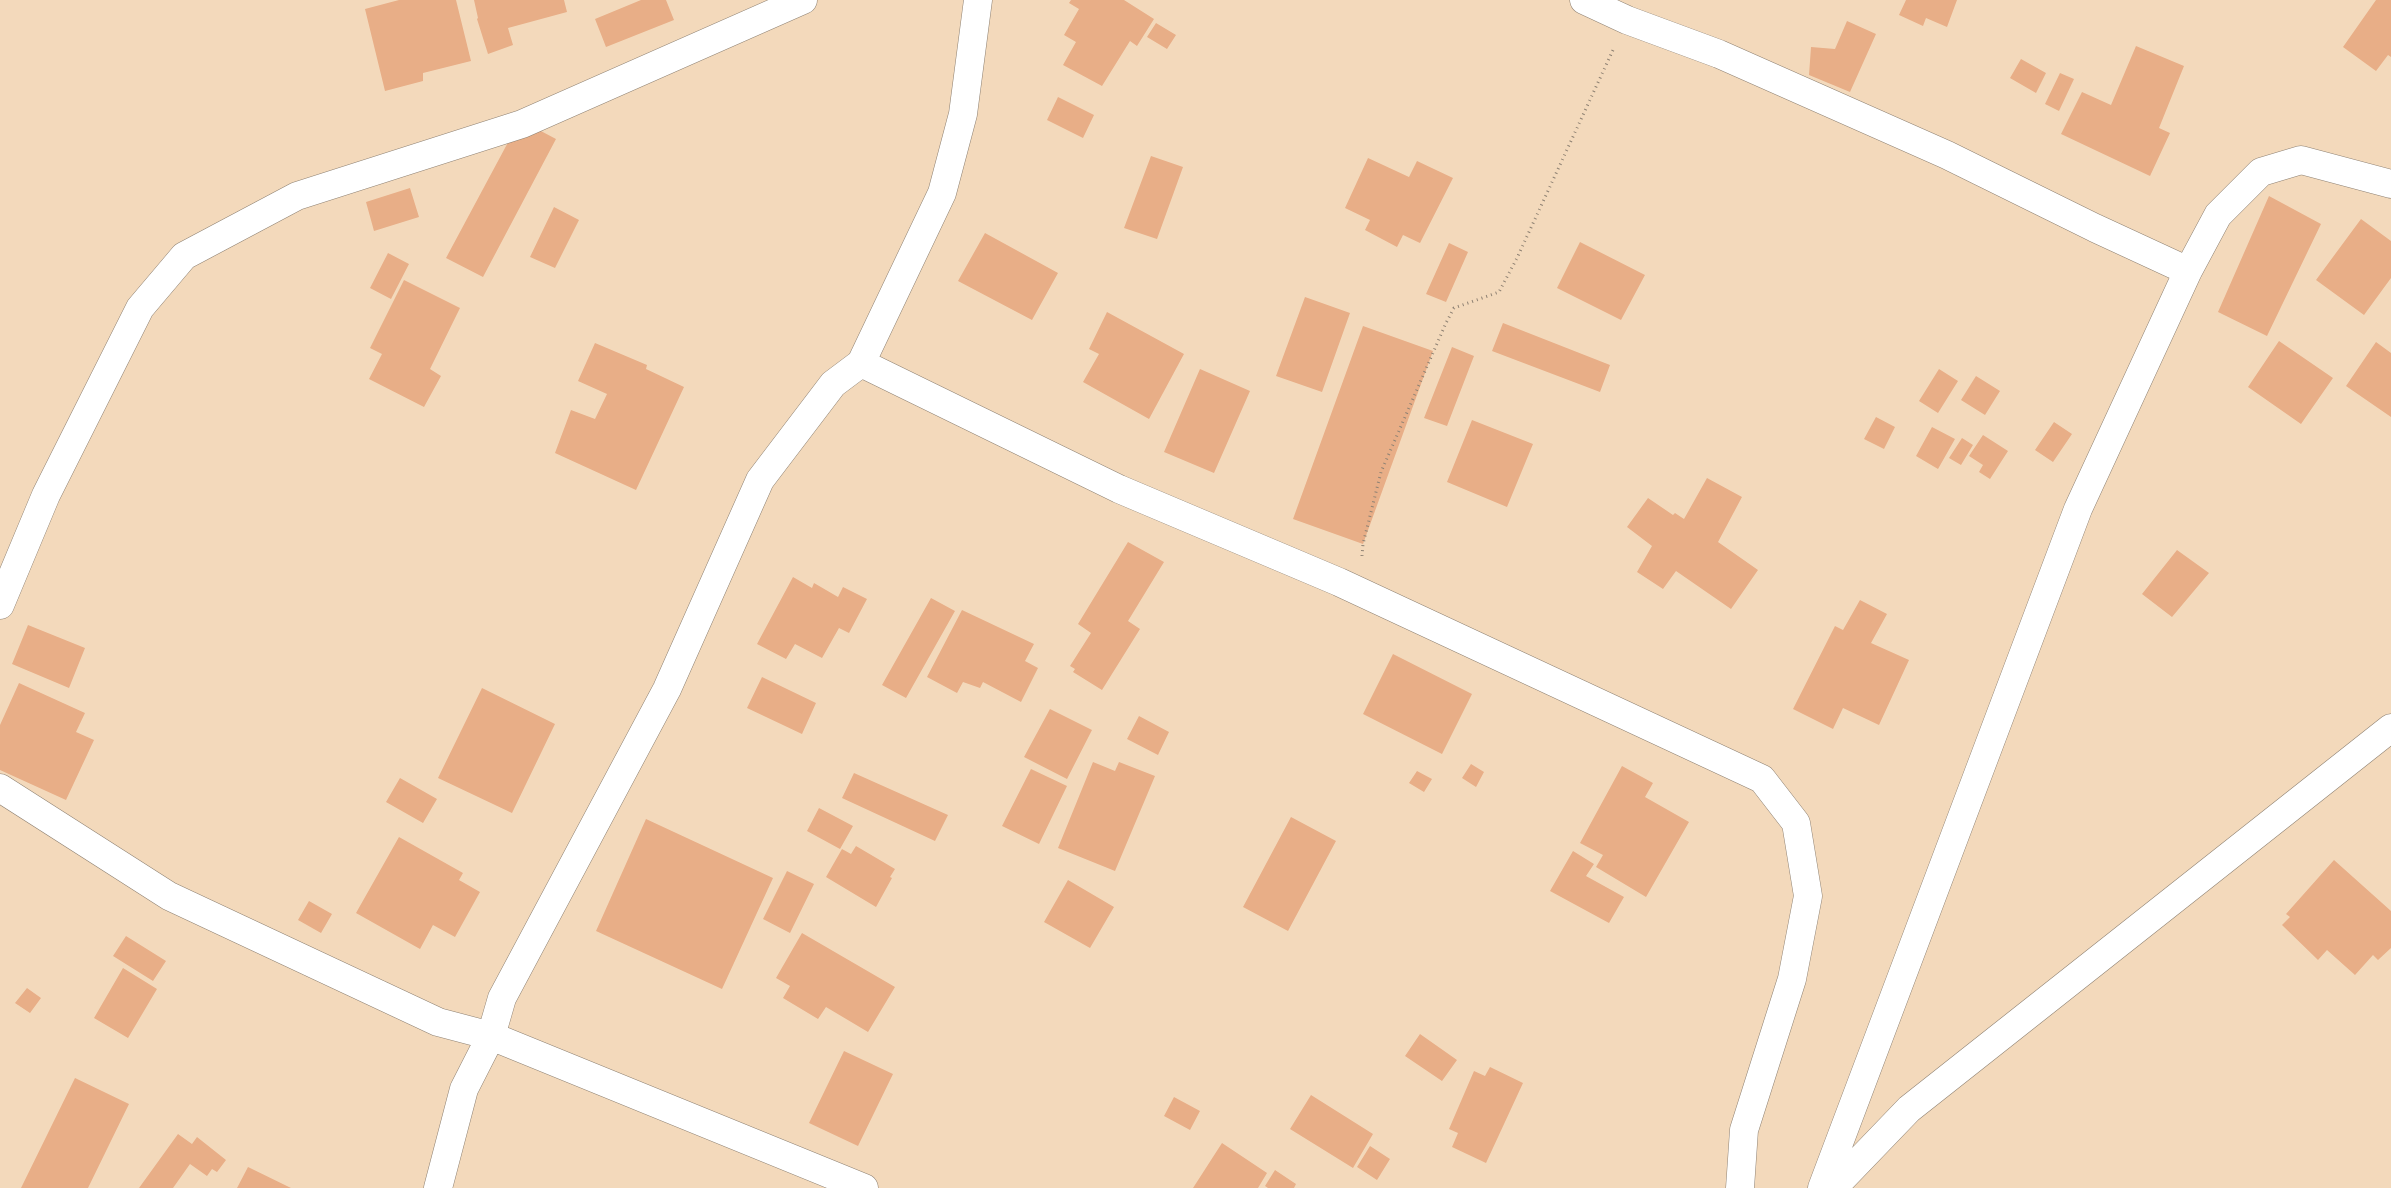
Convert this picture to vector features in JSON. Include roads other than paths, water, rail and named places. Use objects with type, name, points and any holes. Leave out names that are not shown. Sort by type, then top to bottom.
[{"type":"street","points":[[0,605],[46,495],[140,308],[184,256],[297,196],[522,124],[803,0]]},
{"type":"street","points":[[438,1188],[464,1088],[490,1036],[502,998],[667,689],[760,480],[833,384],[861,363],[942,193],[963,114],[978,0]]},
{"type":"street","points":[[1584,0],[1627,20],[1718,54],[1947,155],[2095,228],[2188,271]]},
{"type":"street","points":[[1822,1188],[2078,509],[2188,271],[2218,215],[2261,172],[2301,160],[2391,184]]},
{"type":"street","points":[[861,363],[1119,489],[1361,592],[1762,779],[1796,823],[1808,896],[1792,979],[1744,1130],[1740,1188]]},
{"type":"street","points":[[1833,1188],[1910,1109],[2391,728]]},
{"type":"street","points":[[0,788],[169,896],[438,1022],[490,1036],[864,1188]]}]
